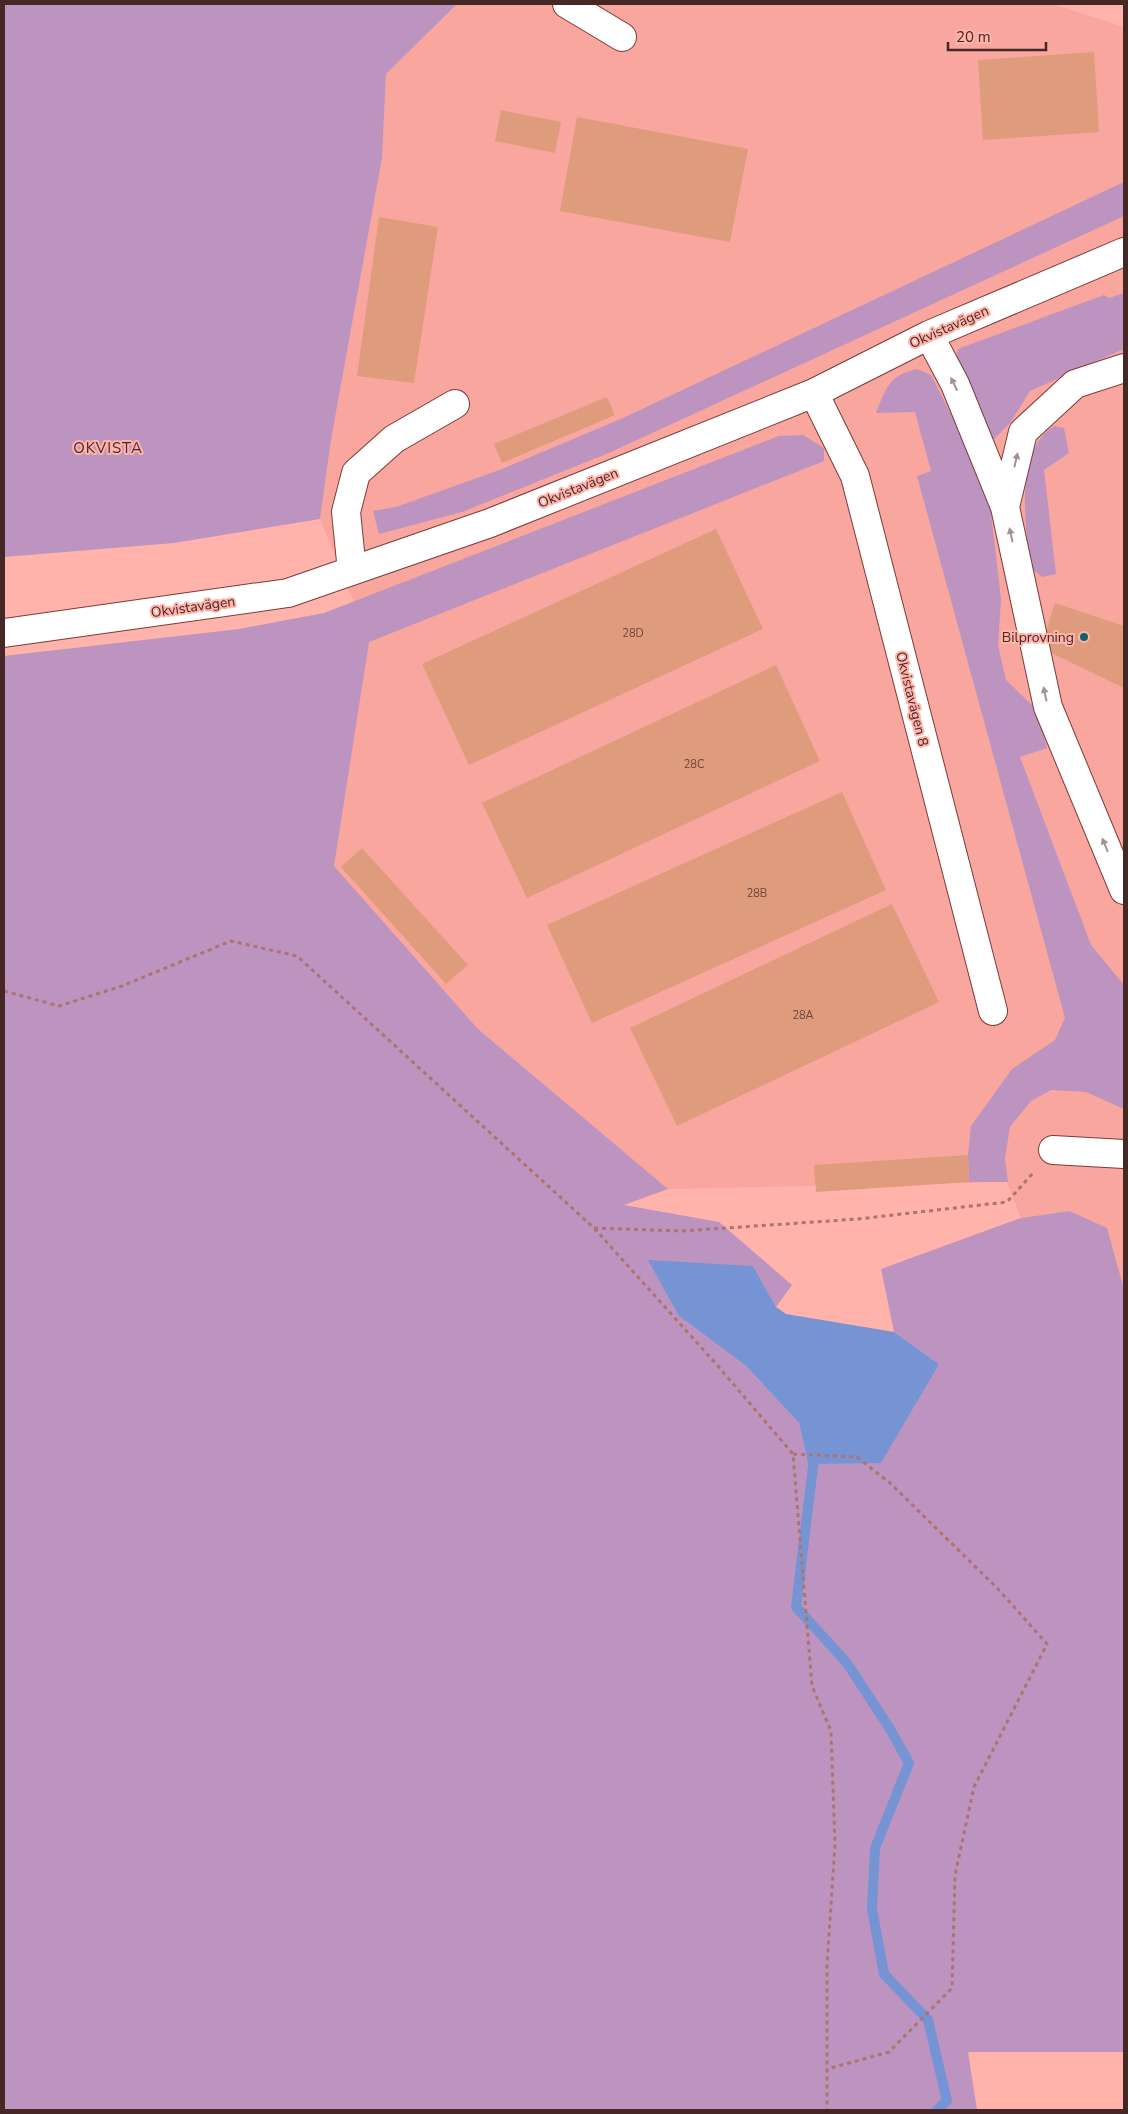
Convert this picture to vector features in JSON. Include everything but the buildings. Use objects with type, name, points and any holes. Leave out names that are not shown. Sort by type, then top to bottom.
[{"type":"street","points":[[567,4],[622,37]]},
{"type":"street","name":"Okvistavägen","points":[[4,633],[288,593],[490,523],[814,393],[929,335],[1124,252]]},
{"type":"street","points":[[929,335],[955,384],[1005,507],[1048,707],[1124,890]]},
{"type":"street","points":[[1005,507],[1023,432],[1075,384],[1124,368]]},
{"type":"street","name":"Okvistavägen 8","points":[[814,393],[855,476],[992,1012]]},
{"type":"street","points":[[352,570],[346,512],[356,473],[394,439],[455,404]]},
{"type":"street","points":[[1053,1150],[1124,1154]]},
{"type":"path","points":[[4,991],[59,1006],[122,986],[231,941],[297,956],[594,1228],[717,1365],[793,1454],[812,1686],[831,1732],[835,1845],[827,1964],[827,2110]]},
{"type":"path","points":[[594,1228],[682,1231],[858,1219],[1007,1202],[1053,1150]]},
{"type":"path","points":[[793,1454],[857,1457],[876,1474],[890,1483],[998,1589],[1047,1644],[974,1787],[955,1875],[952,1988],[889,2052],[827,2069]]},
{"type":"shaded area","points":[[4,4],[457,4],[386,74],[382,158],[331,440],[320,519],[174,543],[4,557]]},
{"type":"shaded area","points":[[457,4],[1053,4],[1124,27],[1124,1289],[1107,1228],[1070,1211],[1021,1218],[1007,1182],[668,1189],[478,1029],[334,866],[369,639],[320,519],[331,440],[382,158],[386,74]]},
{"type":"shaded area","points":[[1124,182],[1124,216],[611,452],[462,512],[379,534],[373,511],[396,507],[502,469],[623,418]]},
{"type":"shaded area","points":[[1124,293],[1124,349],[1030,391],[1010,423],[990,443],[955,360],[958,349],[1104,295],[1109,298]]},
{"type":"shaded area","points":[[917,369],[931,375],[988,487],[1001,599],[998,645],[1006,680],[1037,710],[1047,748],[1020,757],[1091,945],[1124,985],[1124,1109],[1086,1092],[1051,1090],[1031,1101],[1010,1127],[1005,1158],[1008,1182],[969,1182],[968,1155],[971,1126],[1012,1069],[1055,1040],[1065,1018],[917,476],[931,471],[915,412],[876,413],[886,390],[894,379]]},
{"type":"shaded area","points":[[1055,426],[1064,428],[1069,453],[1044,470],[1056,574],[1042,577],[1030,567],[1026,532],[1025,490],[1033,452],[1042,437]]},
{"type":"shaded area","points":[[803,435],[824,448],[824,461],[369,642],[334,866],[478,1029],[668,1189],[624,1205],[719,1222],[792,1285],[776,1307],[753,1266],[679,1316],[746,1366],[799,1423],[808,1464],[939,1364],[894,1332],[881,1269],[1021,1218],[1070,1211],[1107,1228],[1124,1289],[1124,2052],[968,2052],[977,2110],[4,2110],[4,656],[239,629],[324,613],[779,436]]},
{"type":"water","points":[[648,1260],[753,1266],[776,1307],[786,1314],[894,1332],[939,1364],[881,1463],[808,1464],[799,1423],[746,1366],[679,1316]]},
{"type":"waterway","points":[[815,1450],[796,1607],[847,1663],[890,1729],[909,1763],[875,1848],[872,1909],[884,1974],[928,2020],[947,2101],[937,2110]]},
{"type":"place","name":"Bilprovning","points":[[1084,637]]},
{"type":"district","name":"OKVISTA","points":[[108,448]]}]
